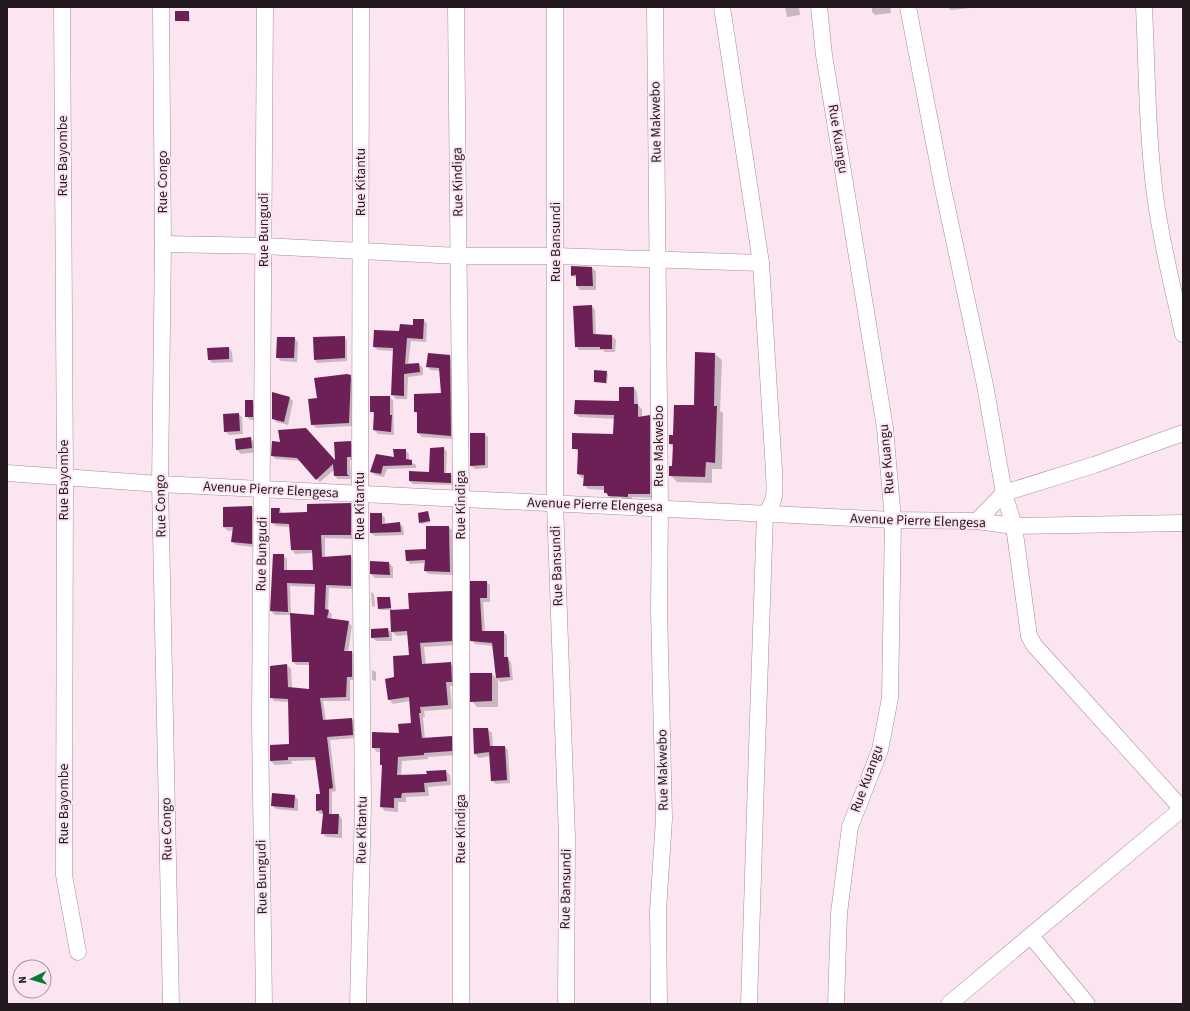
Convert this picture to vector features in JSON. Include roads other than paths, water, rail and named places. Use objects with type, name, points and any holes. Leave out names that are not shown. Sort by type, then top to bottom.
[{"type":"street","name":"Rue Bayombe","points":[[62,7],[65,476],[64,875],[78,952]]},
{"type":"street","name":"Rue Congo","points":[[162,7],[163,244],[160,484],[171,1004]]},
{"type":"street","name":"Rue Bungudi","points":[[264,1004],[260,722],[263,489],[265,7]]},
{"type":"street","name":"Rue Kitantu","points":[[358,1004],[363,805],[360,494],[361,7]]},
{"type":"street","name":"Rue Kindiga","points":[[456,7],[461,500],[461,1004]]},
{"type":"street","name":"Rue Bansundi","points":[[555,7],[555,503],[567,837],[566,1004]]},
{"type":"street","name":"Rue Makwebo","points":[[654,7],[658,260],[660,508],[659,610],[664,818],[658,911],[660,1004]]},
{"type":"street","points":[[722,7],[761,264],[774,493],[772,506],[765,514],[756,824],[751,904],[750,1004]]},
{"type":"street","name":"Rue Kuangu","points":[[818,7],[824,55],[886,428],[893,520],[890,698],[880,750],[850,827],[838,913],[836,1004]]},
{"type":"street","points":[[908,7],[942,184],[985,385],[1004,493],[1014,526],[1027,626],[1034,646],[1183,809],[949,1004]]},
{"type":"street","points":[[1144,7],[1149,128],[1155,194],[1163,245],[1183,334]]},
{"type":"street","points":[[163,244],[264,246],[459,256],[556,256],[761,264]]},
{"type":"street","points":[[977,521],[1004,493],[1094,465],[1183,434]]},
{"type":"street","name":"Avenue Pierre Elengesa","points":[[7,473],[160,484],[461,500],[555,503],[893,520],[977,521],[1014,526],[1183,523]]},
{"type":"street","points":[[1031,936],[1087,1004]]}]
